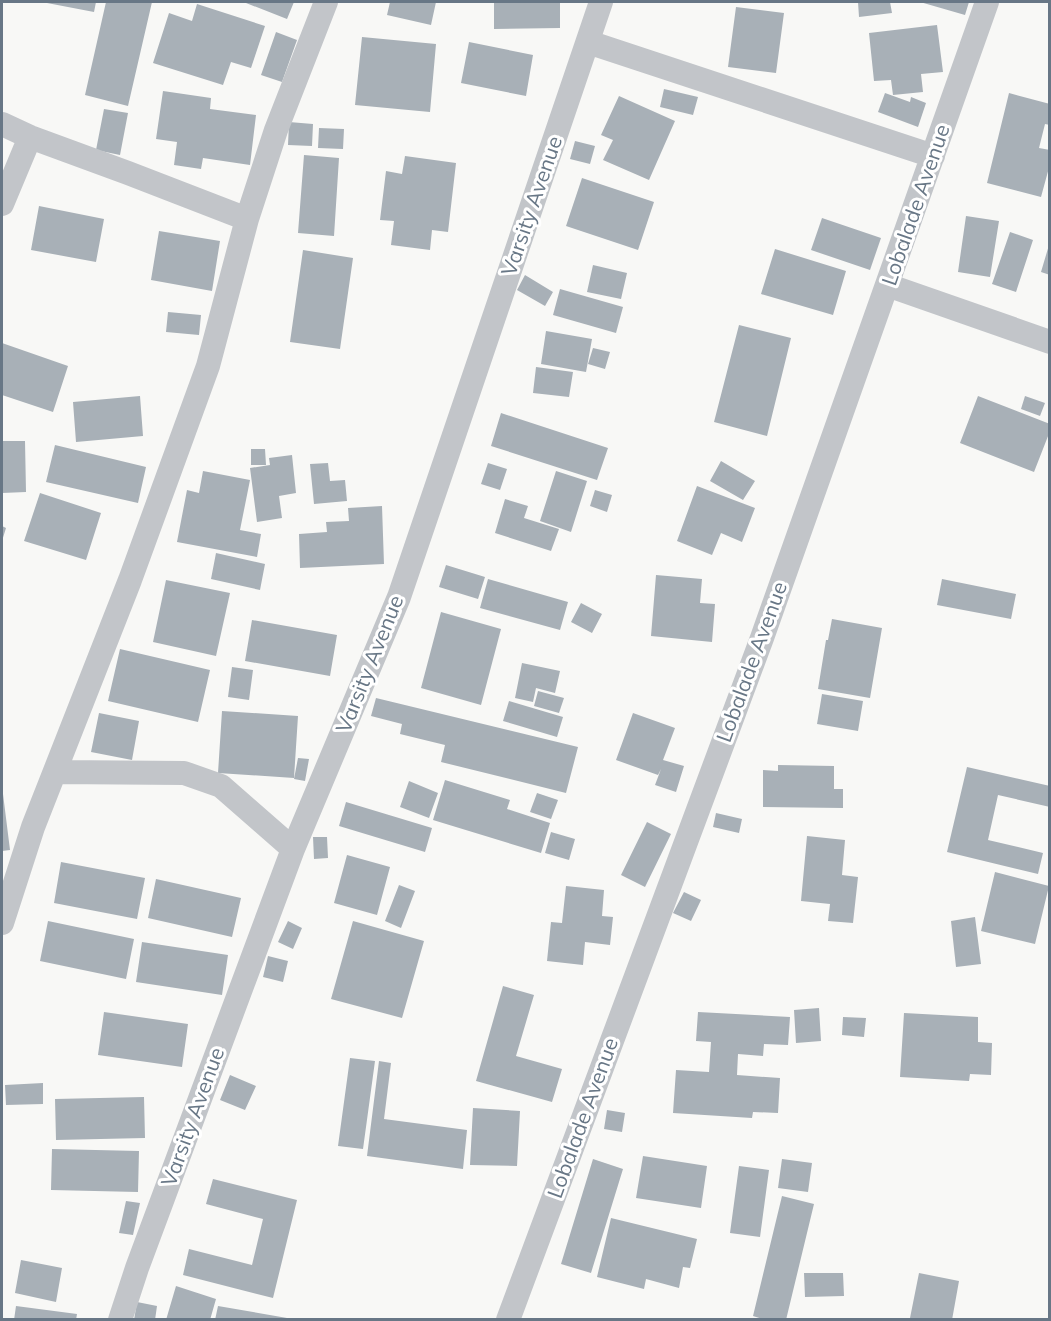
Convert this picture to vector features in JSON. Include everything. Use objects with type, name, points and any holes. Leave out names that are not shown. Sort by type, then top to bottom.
[{"type":"street","points":[[2,923],[33,827],[134,568],[208,366],[247,219],[276,130],[326,2]]},
{"type":"street","name":"Varsity Avenue","points":[[120,1320],[141,1257],[293,849],[399,597],[601,2]]},
{"type":"street","name":"Lobalade Avenue","points":[[508,1320],[762,638],[987,2]]},
{"type":"street","points":[[588,42],[933,156]]},
{"type":"street","points":[[2,124],[30,137],[247,219]]},
{"type":"street","points":[[2,204],[30,137]]},
{"type":"street","points":[[887,285],[1050,342]]},
{"type":"street","points":[[56,772],[184,773],[221,786],[293,849]]},
{"type":"building","points":[[48,2],[96,2],[94,12]]},
{"type":"building","points":[[106,2],[152,2],[128,106],[85,95]]},
{"type":"building","points":[[247,2],[294,2],[287,19]]},
{"type":"building","points":[[390,2],[436,2],[431,25],[387,15]]},
{"type":"building","points":[[494,2],[560,2],[560,28],[494,29]]},
{"type":"building","points":[[858,2],[890,2],[892,13],[859,17]]},
{"type":"building","points":[[920,2],[969,2],[965,15]]},
{"type":"building","points":[[197,4],[265,26],[251,68],[231,62],[223,85],[153,63],[169,13],[192,21]]},
{"type":"building","points":[[736,7],[784,13],[776,73],[728,67]]},
{"type":"building","points":[[937,25],[943,72],[921,74],[923,92],[893,95],[891,80],[874,81],[869,33]]},
{"type":"building","points":[[276,32],[297,40],[282,82],[261,75]]},
{"type":"building","points":[[362,37],[436,44],[430,112],[355,105]]},
{"type":"building","points":[[469,42],[533,55],[526,96],[461,83]]},
{"type":"building","points":[[664,89],[698,97],[693,115],[660,107]]},
{"type":"building","points":[[163,91],[211,98],[210,109],[256,115],[250,165],[203,158],[201,169],[174,165],[177,142],[156,139]]},
{"type":"building","points":[[885,93],[910,102],[911,97],[926,103],[918,127],[878,112]]},
{"type":"building","points":[[1009,93],[1050,104],[1050,125],[1045,124],[1039,148],[1050,150],[1050,164],[1041,197],[987,183]]},
{"type":"building","points":[[619,96],[675,121],[649,180],[603,160],[613,140],[601,135]]},
{"type":"building","points":[[104,109],[128,113],[120,155],[96,150]]},
{"type":"building","points":[[289,122],[313,124],[312,146],[288,145]]},
{"type":"building","points":[[319,128],[344,129],[343,149],[318,148]]},
{"type":"building","points":[[575,141],[595,146],[590,164],[570,159]]},
{"type":"building","points":[[304,155],[339,158],[334,236],[298,233]]},
{"type":"building","points":[[405,156],[456,163],[448,232],[432,230],[430,250],[391,245],[394,221],[380,220],[386,171],[402,174]]},
{"type":"building","points":[[582,178],[654,202],[638,250],[566,226]]},
{"type":"building","points":[[39,206],[104,219],[96,262],[31,250]]},
{"type":"building","points":[[966,216],[999,221],[990,277],[958,272]]},
{"type":"building","points":[[822,218],[881,238],[870,270],[811,250]]},
{"type":"building","points":[[159,231],[220,241],[212,291],[151,280]]},
{"type":"building","points":[[1010,232],[1033,240],[1016,292],[992,284]]},
{"type":"building","points":[[1050,245],[1050,275],[1041,272]]},
{"type":"building","points":[[775,249],[846,271],[833,315],[761,294]]},
{"type":"building","points":[[303,250],[353,258],[340,349],[290,342]]},
{"type":"building","points":[[593,265],[627,273],[621,299],[587,292]]},
{"type":"building","points":[[525,275],[553,292],[545,306],[517,290]]},
{"type":"building","points":[[560,289],[623,307],[616,333],[553,315]]},
{"type":"building","points":[[168,312],[201,315],[199,335],[166,332]]},
{"type":"building","points":[[739,325],[791,338],[767,436],[714,422]]},
{"type":"building","points":[[546,331],[592,339],[586,372],[541,364]]},
{"type":"building","points":[[2,343],[68,366],[53,412],[2,395]]},
{"type":"building","points":[[593,348],[610,352],[605,369],[588,364]]},
{"type":"building","points":[[536,367],[573,372],[569,397],[533,393]]},
{"type":"building","points":[[140,396],[143,436],[76,442],[73,402]]},
{"type":"building","points":[[978,396],[1050,424],[1050,431],[1034,472],[960,443]]},
{"type":"building","points":[[1025,396],[1045,403],[1040,416],[1021,409]]},
{"type":"building","points":[[501,413],[608,448],[597,480],[491,446]]},
{"type":"building","points":[[2,441],[25,441],[26,492],[2,493]]},
{"type":"building","points":[[55,445],[146,467],[138,503],[46,482]]},
{"type":"building","points":[[251,449],[265,449],[266,465],[251,465]]},
{"type":"building","points":[[292,455],[296,493],[279,496],[282,518],[257,522],[250,468],[270,465],[269,458]]},
{"type":"building","points":[[721,461],[755,481],[743,500],[710,481]]},
{"type":"building","points":[[328,463],[330,481],[345,480],[347,501],[314,504],[310,464]]},
{"type":"building","points":[[488,463],[507,469],[500,490],[481,484]]},
{"type":"building","points":[[203,471],[250,480],[240,530],[261,534],[257,557],[177,542],[187,490],[199,493]]},
{"type":"building","points":[[556,471],[587,481],[571,532],[540,521]]},
{"type":"building","points":[[697,486],[755,508],[742,542],[721,533],[712,555],[677,541]]},
{"type":"building","points":[[595,490],[612,495],[607,512],[590,506]]},
{"type":"building","points":[[40,493],[101,513],[86,560],[24,541]]},
{"type":"building","points":[[505,499],[528,506],[524,518],[559,529],[551,551],[495,533]]},
{"type":"building","points":[[382,506],[384,564],[300,568],[299,534],[327,532],[326,522],[349,521],[348,508]]},
{"type":"building","points":[[2,526],[6,528],[2,541]]},
{"type":"building","points":[[216,553],[265,564],[260,590],[211,579]]},
{"type":"building","points":[[446,565],[485,577],[478,599],[439,587]]},
{"type":"building","points":[[656,575],[702,579],[700,603],[715,604],[712,642],[651,636]]},
{"type":"building","points":[[488,579],[568,602],[560,630],[480,608]]},
{"type":"building","points":[[942,579],[1016,594],[1011,619],[937,605]]},
{"type":"building","points":[[166,580],[230,593],[216,656],[153,642]]},
{"type":"building","points":[[581,603],[602,614],[592,633],[571,622]]},
{"type":"building","points":[[441,612],[501,629],[481,705],[421,688]]},
{"type":"building","points":[[832,619],[882,628],[870,698],[818,689]]},
{"type":"building","points":[[252,620],[337,635],[330,676],[245,661]]},
{"type":"building","points":[[120,649],[210,670],[198,722],[108,701]]},
{"type":"building","points":[[522,663],[560,671],[555,693],[536,688],[533,702],[515,698]]},
{"type":"building","points":[[232,667],[253,670],[249,700],[228,697]]},
{"type":"building","points":[[538,691],[564,698],[559,713],[534,706]]},
{"type":"building","points":[[822,694],[863,701],[858,731],[817,724]]},
{"type":"building","points":[[376,698],[578,747],[566,793],[441,762],[445,745],[400,734],[402,724],[371,716]]},
{"type":"building","points":[[509,701],[563,717],[557,737],[503,721]]},
{"type":"building","points":[[222,711],[298,716],[294,778],[218,773]]},
{"type":"building","points":[[99,713],[139,721],[132,760],[91,752]]},
{"type":"building","points":[[633,713],[675,728],[663,760],[684,766],[676,792],[655,785],[661,769],[658,775],[616,760]]},
{"type":"building","points":[[298,758],[309,759],[305,781],[294,779]]},
{"type":"building","points":[[778,765],[834,766],[834,789],[843,789],[843,808],[763,807],[763,770],[778,771]]},
{"type":"building","points":[[967,767],[1050,786],[1050,807],[998,795],[988,840],[1043,853],[1038,874],[947,852]]},
{"type":"building","points":[[445,780],[510,800],[507,809],[550,823],[541,853],[433,820]]},
{"type":"building","points":[[409,781],[438,793],[429,818],[400,807]]},
{"type":"building","points":[[537,793],[558,800],[551,819],[530,812]]},
{"type":"building","points":[[2,794],[10,850],[2,851]]},
{"type":"building","points":[[346,802],[432,828],[425,852],[339,826]]},
{"type":"building","points":[[716,813],[742,819],[739,833],[713,827]]},
{"type":"building","points":[[647,822],[671,834],[645,887],[621,875]]},
{"type":"building","points":[[551,832],[575,839],[569,860],[545,853]]},
{"type":"building","points":[[807,836],[845,840],[842,875],[858,877],[853,923],[828,921],[830,904],[801,901]]},
{"type":"building","points":[[313,837],[327,837],[328,858],[314,859]]},
{"type":"building","points":[[347,855],[390,867],[377,915],[334,903]]},
{"type":"building","points":[[61,862],[145,878],[137,919],[54,903]]},
{"type":"building","points":[[995,872],[1049,886],[1035,944],[981,931]]},
{"type":"building","points":[[156,879],[241,898],[232,937],[148,918]]},
{"type":"building","points":[[399,885],[415,891],[401,928],[385,921]]},
{"type":"building","points":[[566,886],[604,890],[602,916],[613,917],[610,945],[585,942],[583,965],[547,961],[551,922],[562,923]]},
{"type":"building","points":[[684,892],[701,900],[691,921],[673,913]]},
{"type":"building","points":[[975,917],[981,964],[956,967],[951,921]]},
{"type":"building","points":[[48,921],[134,939],[126,979],[40,961]]},
{"type":"building","points":[[288,921],[302,928],[293,949],[278,942]]},
{"type":"building","points":[[353,921],[424,941],[402,1018],[331,999]]},
{"type":"building","points":[[142,942],[228,955],[222,995],[136,982]]},
{"type":"building","points":[[268,956],[288,961],[283,982],[263,977]]},
{"type":"building","points":[[503,986],[534,995],[516,1056],[562,1069],[552,1102],[476,1081]]},
{"type":"building","points":[[819,1008],[821,1041],[796,1043],[794,1010]]},
{"type":"building","points":[[104,1012],[188,1024],[182,1067],[98,1055]]},
{"type":"building","points":[[698,1012],[790,1017],[788,1045],[764,1044],[763,1056],[738,1054],[737,1075],[780,1078],[778,1113],[753,1112],[752,1118],[673,1113],[676,1070],[709,1072],[711,1042],[696,1041]]},
{"type":"building","points":[[904,1013],[978,1017],[978,1042],[992,1043],[991,1075],[970,1074],[969,1081],[900,1077]]},
{"type":"building","points":[[843,1017],[866,1018],[864,1037],[842,1035]]},
{"type":"building","points":[[350,1058],[375,1061],[363,1149],[338,1146]]},
{"type":"building","points":[[379,1061],[391,1063],[384,1119],[467,1130],[463,1169],[367,1156]]},
{"type":"building","points":[[230,1075],[256,1086],[245,1110],[220,1100]]},
{"type":"building","points":[[43,1083],[43,1104],[6,1105],[5,1085]]},
{"type":"building","points":[[144,1097],[145,1138],[56,1140],[55,1099]]},
{"type":"building","points":[[473,1108],[520,1111],[517,1166],[470,1165]]},
{"type":"building","points":[[607,1110],[625,1113],[622,1132],[604,1129]]},
{"type":"building","points":[[52,1149],[139,1151],[138,1192],[51,1190]]},
{"type":"building","points":[[643,1156],[707,1166],[701,1208],[636,1198]]},
{"type":"building","points":[[593,1159],[623,1169],[591,1273],[561,1264]]},
{"type":"building","points":[[782,1159],[812,1163],[808,1192],[778,1188]]},
{"type":"building","points":[[739,1166],[769,1170],[760,1237],[730,1233]]},
{"type":"building","points":[[213,1179],[297,1200],[273,1298],[183,1275],[189,1249],[252,1265],[263,1219],[206,1204]]},
{"type":"building","points":[[782,1196],[814,1204],[786,1320],[766,1320],[753,1316]]},
{"type":"building","points":[[126,1201],[140,1203],[133,1235],[119,1233]]},
{"type":"building","points":[[611,1218],[697,1239],[690,1268],[683,1267],[679,1288],[646,1279],[644,1289],[597,1277]]},
{"type":"building","points":[[21,1260],[62,1268],[56,1302],[15,1293]]},
{"type":"building","points":[[804,1273],[843,1273],[844,1296],[805,1297]]},
{"type":"building","points":[[919,1273],[959,1281],[952,1320],[910,1318]]},
{"type":"building","points":[[176,1286],[216,1299],[210,1320],[166,1320]]},
{"type":"building","points":[[137,1302],[157,1306],[155,1320],[134,1320]]},
{"type":"building","points":[[16,1306],[77,1314],[76,1320],[14,1320]]},
{"type":"building","points":[[218,1306],[287,1318],[287,1320],[215,1320]]}]
